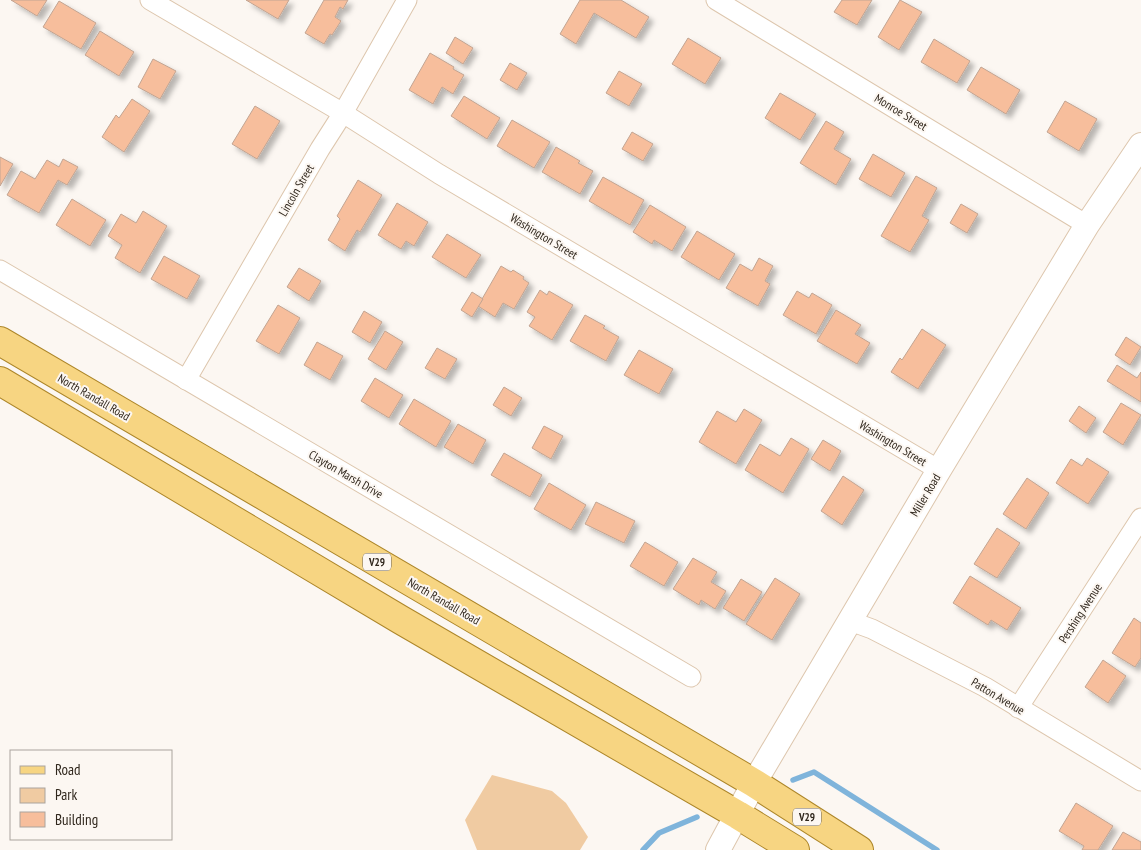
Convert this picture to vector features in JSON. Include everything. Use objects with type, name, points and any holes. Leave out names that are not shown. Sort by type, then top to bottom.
[{"type":"main road","name":"North Randall Road","points":[[0,341],[754,783],[859,850]]},
{"type":"main road","points":[[0,381],[401,620],[738,814],[795,850]]},
{"type":"street","name":"Washington Street","points":[[150,0],[343,113],[439,174],[939,470]]},
{"type":"street","name":"Lincoln Street","points":[[186,380],[407,0]]},
{"type":"street","name":"Monroe Street","points":[[716,0],[1087,224]]},
{"type":"street","name":"Miller Road","points":[[718,850],[754,783],[939,470],[1087,224],[1141,145]]},
{"type":"street","name":"Clayton Marsh Drive","points":[[0,270],[691,677]]},
{"type":"street","name":"Pershing Avenue","points":[[1018,708],[1141,518]]},
{"type":"street","name":"Patton Avenue","points":[[850,622],[872,629],[985,687],[1141,781]]},
{"type":"green space","points":[[492,775],[552,791],[566,803],[588,837],[580,850],[477,850],[465,820]]},
{"type":"building","points":[[11,0],[47,0],[37,16]]},
{"type":"building","points":[[246,0],[289,0],[278,19]]},
{"type":"building","points":[[324,0],[348,0],[343,9],[340,7],[335,17],[341,21],[324,44],[305,33]]},
{"type":"building","points":[[580,0],[621,0],[649,17],[636,38],[594,13],[576,44],[560,34]]},
{"type":"building","points":[[842,0],[872,0],[857,25],[834,12]]},
{"type":"building","points":[[900,0],[922,12],[899,50],[878,37]]},
{"type":"building","points":[[59,1],[96,23],[81,49],[43,27]]},
{"type":"building","points":[[100,31],[134,52],[119,76],[85,55]]},
{"type":"building","points":[[455,37],[473,48],[463,64],[446,53]]},
{"type":"building","points":[[688,38],[721,58],[705,84],[672,64]]},
{"type":"building","points":[[934,39],[970,61],[957,83],[921,62]]},
{"type":"building","points":[[430,53],[464,75],[453,94],[442,87],[433,104],[409,90]]},
{"type":"building","points":[[153,59],[176,71],[160,99],[138,87]]},
{"type":"building","points":[[510,63],[527,73],[517,90],[500,80]]},
{"type":"building","points":[[981,67],[1020,90],[1006,114],[967,90]]},
{"type":"building","points":[[619,71],[642,84],[629,106],[606,93]]},
{"type":"building","points":[[780,93],[816,114],[800,140],[765,118]]},
{"type":"building","points":[[464,96],[500,118],[487,139],[451,116]]},
{"type":"building","points":[[132,99],[150,111],[124,152],[102,137],[116,115],[119,118]]},
{"type":"building","points":[[1065,101],[1097,119],[1079,151],[1047,132]]},
{"type":"building","points":[[255,106],[280,121],[257,159],[232,144]]},
{"type":"building","points":[[512,120],[550,142],[534,168],[497,146]]},
{"type":"building","points":[[826,121],[844,132],[834,149],[851,159],[836,185],[800,163]]},
{"type":"building","points":[[632,132],[653,144],[643,161],[622,149]]},
{"type":"building","points":[[556,147],[593,171],[580,194],[542,172]]},
{"type":"building","points":[[873,154],[905,173],[891,197],[859,179]]},
{"type":"building","points":[[0,157],[13,164],[0,186]]},
{"type":"building","points":[[63,159],[78,167],[67,185],[58,180],[39,213],[7,195],[21,171],[35,179],[47,160],[59,167]]},
{"type":"building","points":[[916,176],[937,188],[922,216],[929,220],[910,252],[881,236]]},
{"type":"building","points":[[603,177],[644,200],[630,225],[589,201]]},
{"type":"building","points":[[358,180],[382,195],[360,232],[357,230],[345,251],[328,240],[340,219],[337,216]]},
{"type":"building","points":[[72,199],[106,220],[90,246],[56,225]]},
{"type":"building","points":[[397,203],[428,222],[414,246],[406,241],[401,249],[378,235]]},
{"type":"building","points":[[961,204],[978,214],[967,233],[950,223]]},
{"type":"building","points":[[650,205],[686,227],[672,251],[654,240],[652,244],[633,232]]},
{"type":"building","points":[[143,211],[167,226],[140,273],[115,258],[122,245],[108,236],[121,214],[136,223]]},
{"type":"building","points":[[697,231],[735,254],[719,280],[681,257]]},
{"type":"building","points":[[447,234],[481,255],[466,278],[432,257]]},
{"type":"building","points":[[164,256],[200,276],[187,299],[151,279]]},
{"type":"building","points":[[759,258],[773,266],[765,281],[770,284],[758,306],[726,288],[740,264],[752,271]]},
{"type":"building","points":[[501,266],[511,272],[513,270],[524,277],[523,279],[529,283],[514,309],[503,303],[495,317],[478,306]]},
{"type":"building","points":[[299,268],[321,281],[309,301],[287,287]]},
{"type":"building","points":[[540,290],[547,295],[549,291],[573,305],[552,340],[529,326],[535,317],[527,312]]},
{"type":"building","points":[[797,291],[809,298],[812,293],[832,305],[816,334],[783,315]]},
{"type":"building","points":[[472,292],[483,299],[472,317],[461,310]]},
{"type":"building","points":[[278,305],[300,318],[279,354],[256,341]]},
{"type":"building","points":[[836,310],[861,325],[855,334],[870,343],[857,364],[817,341]]},
{"type":"building","points":[[364,311],[382,322],[370,343],[352,332]]},
{"type":"building","points":[[585,315],[605,326],[603,328],[619,337],[606,361],[570,341]]},
{"type":"building","points":[[922,329],[946,345],[918,389],[891,372],[900,358],[902,360]]},
{"type":"building","points":[[385,331],[403,342],[386,370],[368,359]]},
{"type":"building","points":[[1126,337],[1141,347],[1130,365],[1115,355]]},
{"type":"building","points":[[317,342],[343,356],[330,380],[304,365]]},
{"type":"building","points":[[437,348],[457,359],[445,379],[425,368]]},
{"type":"building","points":[[639,350],[673,369],[659,394],[624,375]]},
{"type":"building","points":[[1117,365],[1137,378],[1141,372],[1141,402],[1107,381]]},
{"type":"building","points":[[375,378],[403,395],[389,418],[361,401]]},
{"type":"building","points":[[504,387],[522,398],[511,416],[493,405]]},
{"type":"building","points":[[414,399],[451,421],[436,447],[399,424]]},
{"type":"building","points":[[1121,403],[1141,415],[1123,445],[1103,432]]},
{"type":"building","points":[[1079,406],[1096,418],[1086,433],[1069,421]]},
{"type":"building","points":[[744,409],[762,420],[736,464],[699,442],[717,411],[736,422]]},
{"type":"building","points":[[458,424],[486,440],[473,464],[444,447]]},
{"type":"building","points":[[544,426],[563,436],[551,459],[532,448]]},
{"type":"building","points":[[791,438],[809,449],[783,493],[745,470],[760,444],[780,456]]},
{"type":"building","points":[[823,440],[841,451],[830,471],[811,459]]},
{"type":"building","points":[[504,453],[542,475],[530,497],[491,475]]},
{"type":"building","points":[[1087,458],[1109,472],[1088,504],[1056,483],[1071,459],[1082,466]]},
{"type":"building","points":[[843,476],[864,490],[842,525],[821,511]]},
{"type":"building","points":[[1027,478],[1049,493],[1026,529],[1003,514]]},
{"type":"building","points":[[549,483],[586,505],[571,530],[534,509]]},
{"type":"building","points":[[596,502],[635,521],[624,543],[585,524]]},
{"type":"building","points":[[997,528],[1020,543],[997,578],[974,564]]},
{"type":"building","points":[[645,542],[678,562],[664,586],[630,566]]},
{"type":"building","points":[[693,558],[717,572],[711,582],[726,591],[715,609],[701,600],[699,605],[673,589]]},
{"type":"building","points":[[970,576],[1021,608],[1007,630],[991,620],[988,625],[953,603]]},
{"type":"building","points":[[775,578],[800,594],[772,640],[746,624]]},
{"type":"building","points":[[741,579],[762,592],[744,621],[723,608]]},
{"type":"building","points":[[1134,618],[1141,623],[1141,658],[1135,667],[1112,653]]},
{"type":"building","points":[[1103,660],[1126,676],[1108,703],[1085,687]]},
{"type":"building","points":[[1076,803],[1113,826],[1098,850],[1082,850],[1084,846],[1059,831]]},
{"type":"building","points":[[1123,832],[1141,842],[1141,850],[1112,850]]},
{"type":"waterway","points":[[793,780],[814,772],[937,850]]},
{"type":"waterway","points":[[643,850],[659,833],[697,817]]}]
